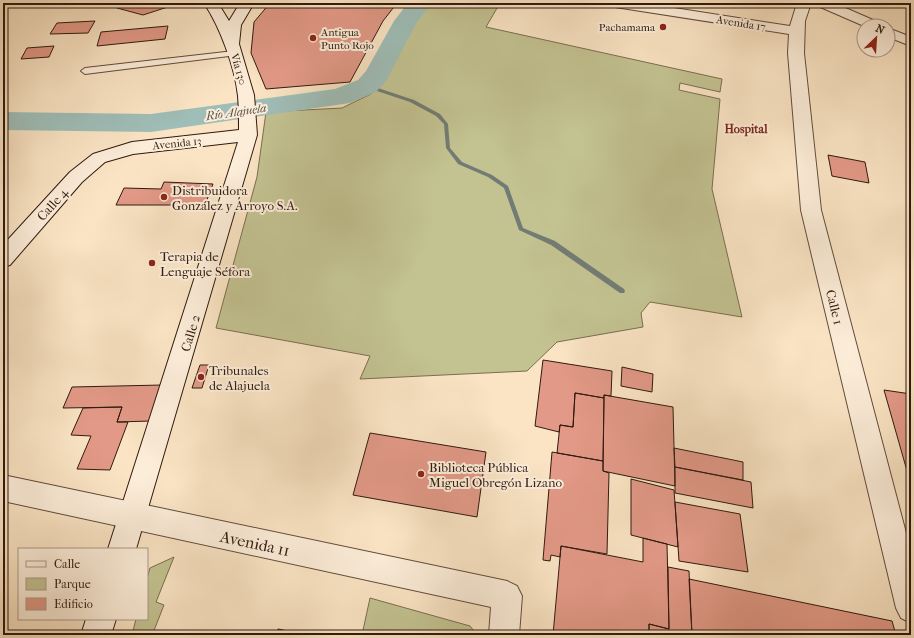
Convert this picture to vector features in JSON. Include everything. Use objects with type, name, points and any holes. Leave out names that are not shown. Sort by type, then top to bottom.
[{"type":"street","points":[[211,3],[221,18],[233,49]]},
{"type":"street","points":[[222,3],[235,3]]},
{"type":"street","name":"Vía 130","points":[[247,3],[234,25],[233,49],[247,115]]},
{"type":"street","name":"Avenida 17","points":[[615,3],[795,31]]},
{"type":"street","name":"Calle 1","points":[[804,3],[799,12],[795,31],[811,210],[911,608]]},
{"type":"street","points":[[823,3],[857,18]]},
{"type":"street","points":[[896,35],[911,42]]},
{"type":"street","name":"Avenida 13","points":[[107,154],[132,148],[190,142],[247,115]]},
{"type":"street","name":"Calle 2","points":[[122,548],[242,159],[247,115]]},
{"type":"street","points":[[190,142],[216,143],[228,146],[237,151],[242,159]]},
{"type":"street","name":"Calle 4","points":[[3,259],[76,178],[91,164],[107,154]]},
{"type":"street","name":"Avenida 11","points":[[3,488],[507,596],[504,635]]},
{"type":"street","points":[[96,635],[101,620]]},
{"type":"lane","points":[[85,72],[233,49]]},
{"type":"green space","points":[[429,3],[500,3],[486,27],[722,79],[720,92],[680,83],[679,90],[720,99],[712,189],[742,317],[650,302],[641,313],[643,327],[557,342],[527,371],[360,379],[370,356],[216,328],[257,177],[266,112],[342,108],[371,94],[386,74],[411,25]]},
{"type":"green space","points":[[174,557],[156,602],[164,605],[153,633],[163,635],[132,635],[136,620],[148,620],[148,575],[150,568]]},
{"type":"green space","points":[[370,598],[470,626],[477,635],[362,635]]},
{"type":"building","points":[[130,3],[180,3],[143,15],[117,8]]},
{"type":"building","name":"Antigua Punto Rojo","points":[[270,3],[397,3],[383,21],[350,82],[266,89],[251,53],[254,22]]},
{"type":"building","points":[[95,21],[88,33],[50,34],[57,23]]},
{"type":"building","points":[[168,26],[165,39],[97,46],[101,32]]},
{"type":"building","points":[[54,46],[49,57],[21,59],[27,48]]},
{"type":"building","points":[[828,155],[865,162],[869,183],[832,176]]},
{"type":"building","name":"Distribuidora González y Arroyo S.A.","points":[[164,182],[213,184],[205,205],[116,205],[124,188],[161,189]]},
{"type":"building","points":[[543,360],[612,371],[611,396],[604,395],[604,398],[575,393],[573,427],[560,425],[559,432],[535,426]]},
{"type":"building","name":"Tribunales de Alajuela","points":[[200,365],[209,365],[202,388],[192,388]]},
{"type":"building","points":[[622,367],[653,374],[652,392],[621,386]]},
{"type":"building","points":[[162,385],[151,421],[117,422],[122,407],[63,408],[72,387]]},
{"type":"building","points":[[884,390],[911,394],[911,485]]},
{"type":"building","points":[[575,393],[604,398],[603,461],[557,453],[560,425],[573,427]]},
{"type":"building","points":[[604,395],[673,407],[675,486],[603,471]]},
{"type":"building","points":[[122,407],[117,422],[128,422],[110,470],[77,469],[91,436],[71,435],[83,408]]},
{"type":"building","name":"Biblioteca Pública Miguel Obregón Lizano","points":[[370,433],[486,452],[477,517],[353,495]]},
{"type":"building","points":[[674,448],[743,462],[743,480],[675,467]]},
{"type":"building","points":[[552,452],[603,461],[603,471],[609,473],[607,554],[561,546],[560,557],[551,555],[550,561],[543,560]]},
{"type":"building","points":[[675,467],[751,482],[753,508],[675,493]]},
{"type":"building","points":[[631,479],[674,490],[678,547],[631,535]]},
{"type":"building","points":[[675,502],[740,514],[748,572],[679,561]]},
{"type":"building","points":[[643,538],[667,544],[669,629],[649,624],[649,635],[553,635],[561,546],[643,562]]},
{"type":"building","points":[[668,567],[689,571],[692,635],[649,635],[649,624],[669,629]]},
{"type":"building","points":[[689,579],[892,621],[896,635],[692,635]]},
{"type":"building","points":[[278,629],[307,635],[276,635]]},
{"type":"waterway","name":"Río Alajuela","points":[[3,121],[151,123],[236,110],[340,97],[367,86],[377,75],[406,21],[420,3]]},
{"type":"waterway","points":[[367,86],[412,101],[438,115],[446,124],[448,148],[460,163],[490,176],[506,187],[521,229],[553,243],[622,291]]},
{"type":"place","name":"Pachamama","points":[[663,27]]},
{"type":"place","name":"Antigua Punto Rojo","points":[[313,38]]},
{"type":"place","name":"Distribuidora González y Arroyo S.A.","points":[[164,197]]},
{"type":"place","name":"Terapia de Lenguaje Séfora","points":[[152,263]]},
{"type":"place","name":"Tribunales de Alajuela","points":[[201,377]]},
{"type":"place","name":"Biblioteca Pública Miguel Obregón Lizano","points":[[421,474]]},
{"type":"district","name":"Hospital","points":[[746,129]]}]
